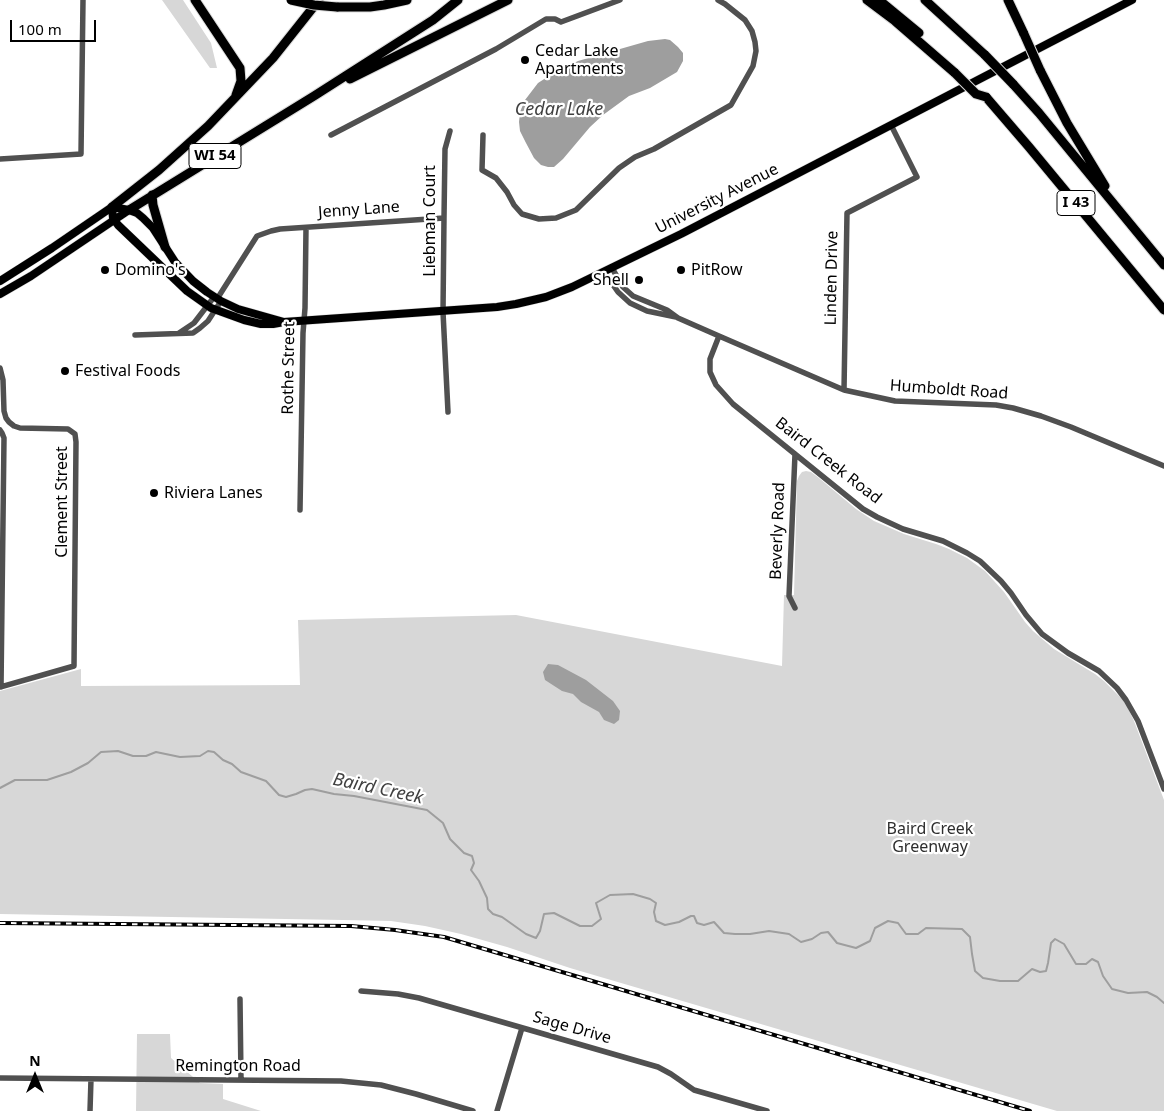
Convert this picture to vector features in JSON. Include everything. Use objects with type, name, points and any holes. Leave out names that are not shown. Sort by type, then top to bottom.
[{"type":"highway","points":[[195,0],[240,68],[241,81],[234,100]]},
{"type":"highway","points":[[291,0],[314,5],[370,7],[408,0]]},
{"type":"highway","name":"WI 54","points":[[112,207],[182,150],[234,100],[273,58],[319,0]]},
{"type":"highway","name":"WI 54","points":[[130,210],[379,55],[433,20],[458,0]]},
{"type":"highway","points":[[314,96],[508,0]]},
{"type":"highway","points":[[867,0],[957,72]]},
{"type":"highway","name":"I 43","points":[[879,0],[926,39],[957,72],[986,98],[1164,310]]},
{"type":"highway","name":"I 43","points":[[925,0],[1014,84],[1164,265]]},
{"type":"highway","points":[[1008,0],[1067,123],[1112,202]]},
{"type":"highway","points":[[152,195],[165,248]]},
{"type":"main road","name":"University Avenue","points":[[114,220],[178,283],[207,306],[239,319],[259,324],[498,307],[546,297],[604,272],[680,234],[1132,0]]},
{"type":"main road","points":[[114,220],[112,207],[130,210],[140,215],[151,226],[175,262],[200,288],[217,299],[242,310],[284,322]]},
{"type":"main road","name":"WI 54","points":[[0,281],[112,207]]},
{"type":"main road","name":"WI 54","points":[[0,294],[31,276],[130,210]]},
{"type":"street","points":[[0,159],[81,154],[83,0]]},
{"type":"street","points":[[331,135],[496,49],[546,20],[555,19],[561,22],[620,0]]},
{"type":"street","points":[[482,135],[482,170],[496,178],[522,214],[539,218],[556,218],[576,210],[619,168],[634,157],[654,149],[731,105],[753,66],[756,51],[755,42],[752,30],[745,20],[718,0]]},
{"type":"street","name":"Linden Drive","points":[[844,390],[847,212],[917,177],[891,125]]},
{"type":"street","name":"Liebman Court","points":[[448,412],[443,312],[445,149],[450,130]]},
{"type":"street","name":"Jenny Lane","points":[[217,299],[257,236],[271,230],[444,218]]},
{"type":"street","name":"Rothe Street","points":[[300,510],[306,228]]},
{"type":"street","name":"Humboldt Road","points":[[612,268],[623,287],[629,293],[667,310],[678,318]]},
{"type":"street","name":"Humboldt Road","points":[[604,272],[618,292],[630,303],[647,311],[678,318],[844,390],[895,401],[996,405],[1013,408],[1071,427],[1164,466]]},
{"type":"street","points":[[179,333],[194,323],[207,306],[217,299]]},
{"type":"street","points":[[135,335],[189,334],[196,331],[206,323],[216,310],[217,299]]},
{"type":"street","name":"Baird Creek Road","points":[[719,336],[710,359],[710,372],[716,385],[733,404],[863,509],[903,529],[955,546],[980,561],[992,571],[1042,634],[1068,653],[1099,671],[1126,700],[1138,721],[1164,789]]},
{"type":"street","name":"Clement Street","points":[[0,368],[3,380],[4,414],[10,423],[20,428],[66,429],[72,431],[76,438],[74,666],[1,687]]},
{"type":"street","points":[[0,430],[4,438],[1,687]]},
{"type":"street","name":"Beverly Road","points":[[795,454],[789,596],[796,608]]},
{"type":"street","name":"Sage Drive","points":[[361,990],[419,998],[658,1068],[672,1074],[694,1090],[767,1111]]},
{"type":"street","points":[[240,999],[241,1079]]},
{"type":"street","points":[[497,1111],[522,1028]]},
{"type":"street","name":"Remington Road","points":[[0,1078],[341,1081],[381,1085],[473,1111]]},
{"type":"street","points":[[90,1111],[91,1079]]},
{"type":"green space","points":[[162,0],[183,0],[211,43],[217,68],[210,68]]},
{"type":"green space","name":"Baird Creek Greenway","points":[[802,472],[811,472],[856,509],[874,521],[904,534],[949,549],[967,558],[985,571],[1004,592],[1033,631],[1054,649],[1104,681],[1127,706],[1164,800],[1164,1111],[1057,1111],[570,968],[507,947],[425,926],[391,921],[0,914],[0,691],[81,669],[81,686],[300,685],[298,620],[516,615],[782,666],[784,595],[794,595],[797,481]]},
{"type":"green space","points":[[137,1034],[170,1034],[171,1058],[200,1083],[223,1084],[223,1099],[261,1111],[136,1111]]},
{"type":"water","name":"Cedar Lake","points":[[670,40],[683,53],[683,61],[677,72],[650,88],[629,96],[603,115],[554,167],[541,165],[534,158],[520,131],[519,122],[520,112],[525,100],[538,83],[578,61],[648,41]]},
{"type":"water","points":[[548,664],[558,665],[586,680],[613,701],[620,711],[619,720],[614,724],[604,720],[599,712],[581,702],[573,694],[562,691],[545,680],[543,672]]},
{"type":"waterway","name":"Baird Creek","points":[[0,788],[15,780],[47,780],[71,772],[88,763],[101,752],[118,751],[133,756],[146,756],[156,752],[180,757],[200,756],[208,751],[214,752],[241,772],[266,781],[279,795],[286,797],[312,789],[427,810],[443,823],[450,839],[464,853],[472,856],[474,863],[471,870],[487,898],[488,909],[526,934],[536,938],[540,931],[544,914],[554,913],[580,926],[592,926],[601,919],[596,903],[610,895],[633,894],[650,899],[656,903],[654,912],[656,921],[665,925],[694,916],[697,923],[704,925],[714,922],[724,933],[750,934],[769,931],[789,934],[801,942],[828,932],[837,943],[856,948],[870,941],[875,928],[888,921],[898,923],[906,934],[918,934],[926,928],[962,929],[970,937],[975,971],[983,978],[1000,981],[1018,981],[1032,969],[1040,972],[1046,971],[1051,943],[1055,939],[1064,944],[1076,964],[1086,964],[1092,959],[1098,962],[1103,976],[1112,989],[1128,993],[1147,992],[1164,1003]]},
{"type":"railway","points":[[0,923],[351,926],[444,937],[1030,1111]]},
{"type":"place","name":"Cedar Lake Apartments","points":[[525,60]]},
{"type":"place","name":"Domino's","points":[[105,270]]},
{"type":"place","name":"PitRow","points":[[681,270]]},
{"type":"place","name":"Shell","points":[[639,280]]},
{"type":"place","name":"Festival Foods","points":[[65,371]]},
{"type":"place","name":"Riviera Lanes","points":[[154,493]]}]
